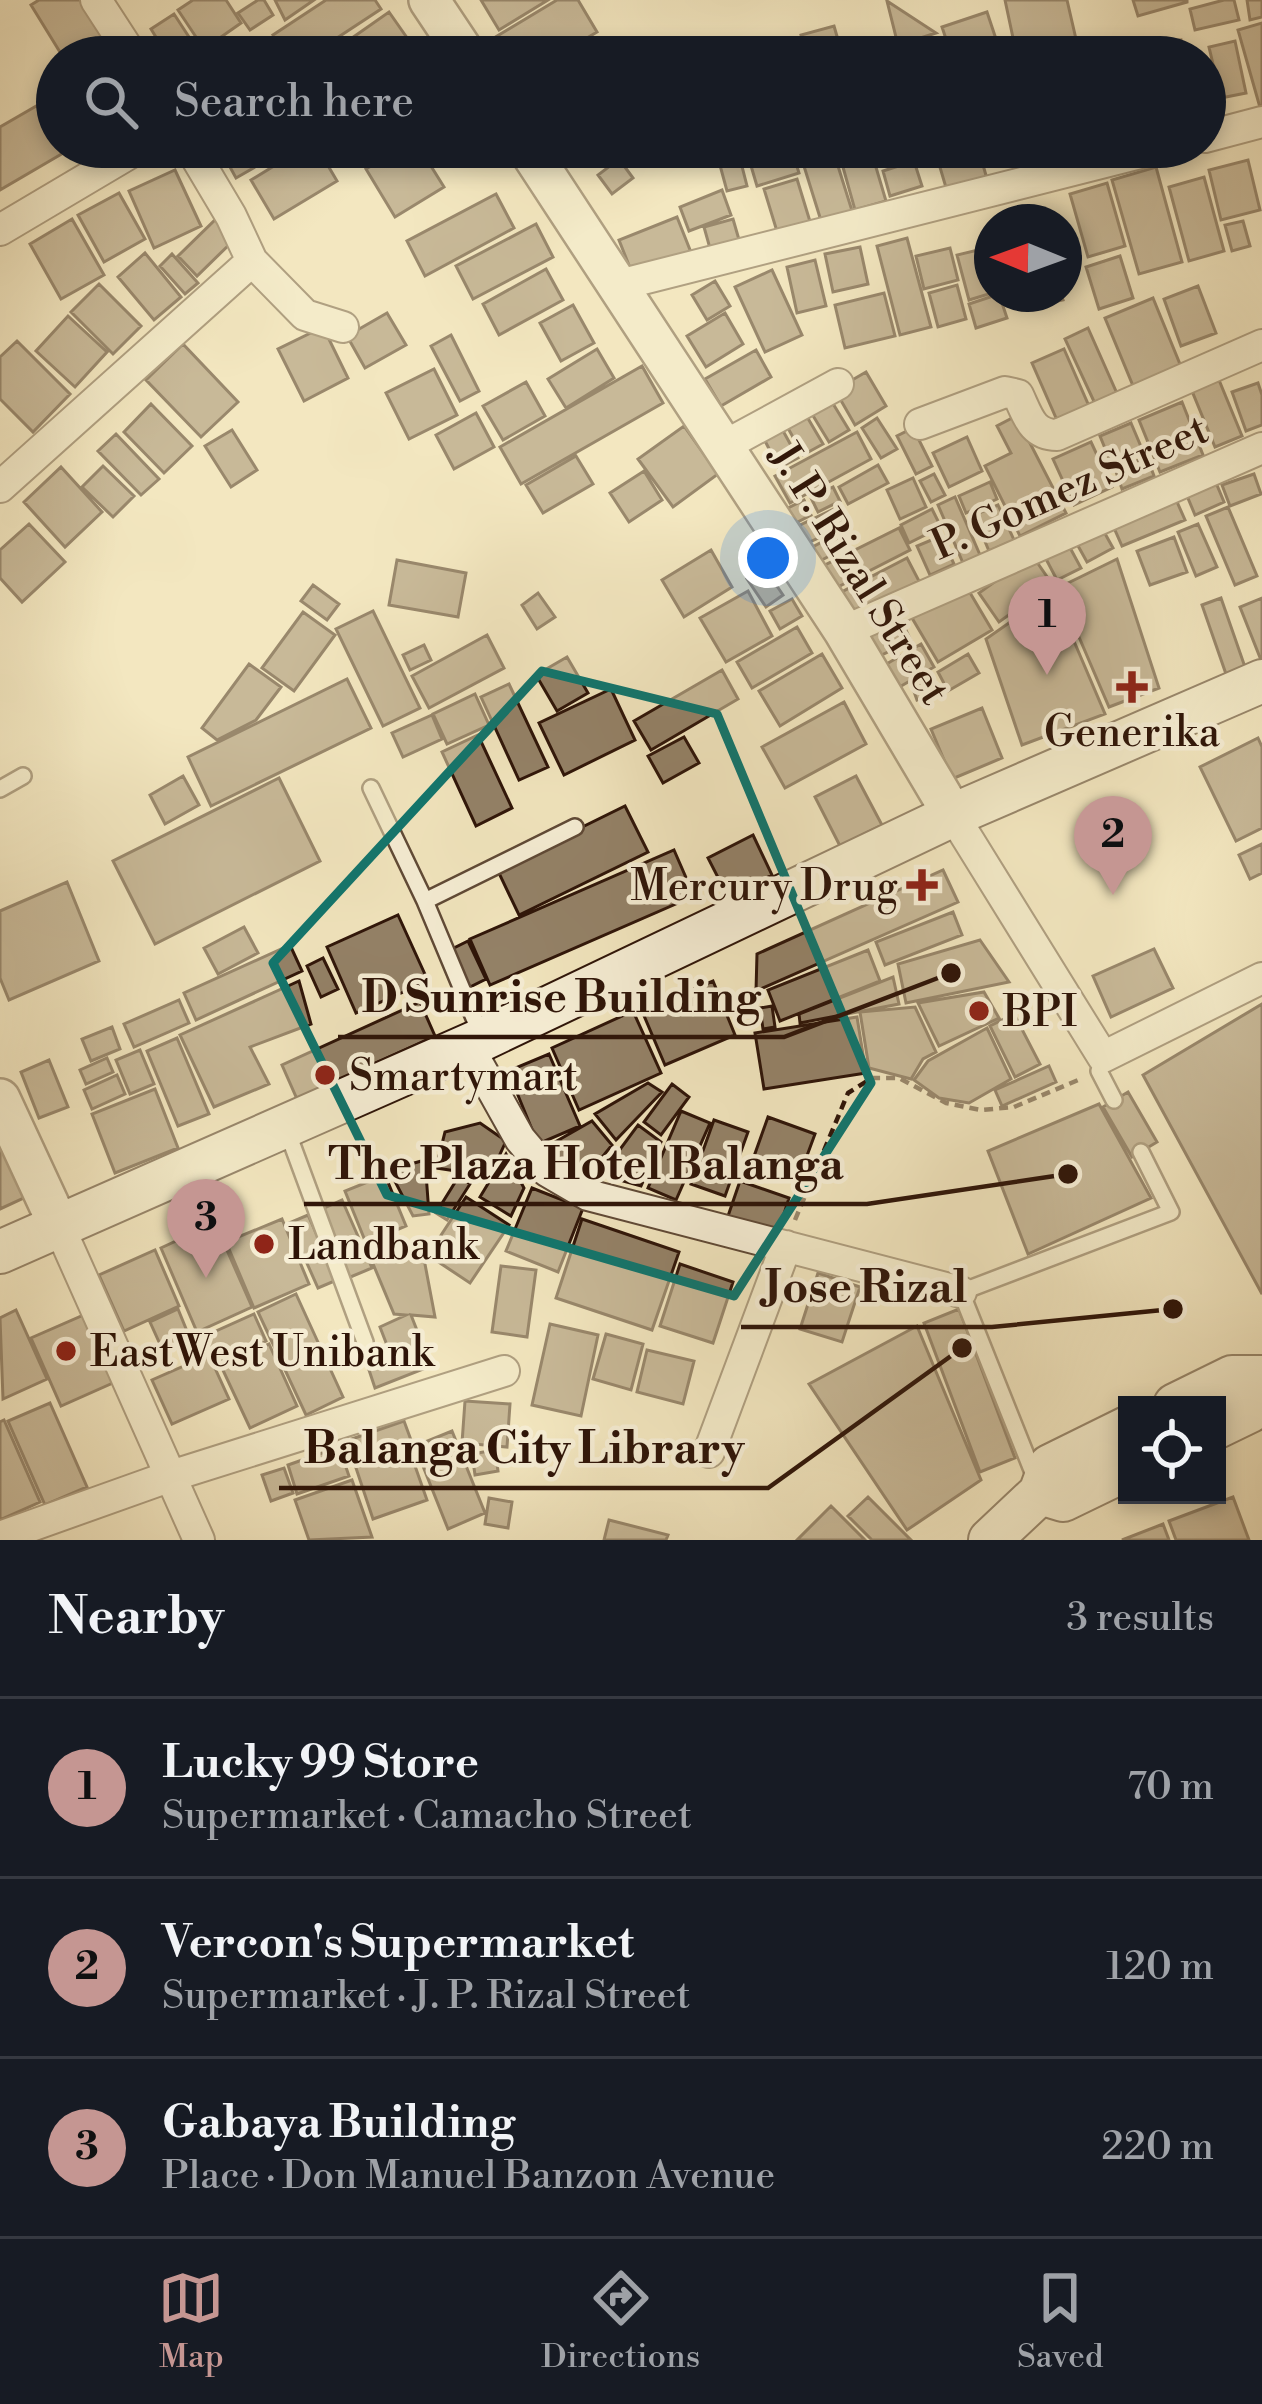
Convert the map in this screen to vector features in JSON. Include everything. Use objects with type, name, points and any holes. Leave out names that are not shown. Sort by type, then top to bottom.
[{"type":"main road","points":[[0,1252],[476,1043],[953,815],[1262,681]]},
{"type":"main road","points":[[1193,1396],[1232,1377],[1262,1377]]},
{"type":"main road","points":[[1226,1423],[1250,1411],[1262,1386]]},
{"type":"main road","points":[[990,1540],[1040,1492],[1050,1466],[1118,1432]]},
{"type":"main road","points":[[1040,1492],[1063,1499],[1118,1473]]},
{"type":"street","points":[[96,0],[119,36]]},
{"type":"street","points":[[429,0],[453,36]]},
{"type":"street","points":[[1226,131],[1262,122]]},
{"type":"street","points":[[0,230],[105,168]]},
{"type":"street","points":[[202,168],[248,252],[305,315],[344,326]]},
{"type":"street","name":"J. P. Rizal Street","points":[[541,168],[844,631],[1101,1064]]},
{"type":"street","points":[[619,284],[1080,168]]},
{"type":"street","points":[[0,488],[248,252]]},
{"type":"street","points":[[920,424],[1005,392],[1018,395],[1034,428],[1043,435],[1058,435],[1262,345]]},
{"type":"street","points":[[724,446],[838,384]]},
{"type":"street","name":"P. Gomez Street","points":[[844,631],[1262,448]]},
{"type":"street","points":[[1101,1064],[1262,978]]},
{"type":"street","points":[[476,1043],[520,1138],[547,1171],[588,1195],[961,1292]]},
{"type":"street","points":[[0,1099],[199,1540]]},
{"type":"street","points":[[709,1452],[786,1246]]},
{"type":"street","points":[[0,1537],[170,1476],[504,1371]]},
{"type":"lane","points":[[0,789],[23,776]]},
{"type":"lane","points":[[371,788],[425,901],[476,1043]]},
{"type":"lane","points":[[425,901],[575,826]]},
{"type":"lane","points":[[1101,1064],[1114,1100]]},
{"type":"lane","points":[[285,1125],[365,1342]]},
{"type":"lane","points":[[1040,1492],[961,1292],[1171,1212],[1141,1152]]},
{"type":"path","points":[[786,1246],[848,1093],[872,1078],[899,1078],[946,1103],[981,1110],[1014,1107],[1101,1064]]},
{"type":"highlighted area","points":[[542,671],[717,714],[871,1083],[734,1296],[387,1195],[273,963]]},
{"type":"building","points":[[39,0],[88,0],[110,36],[50,36],[31,5]]},
{"type":"building","points":[[193,0],[226,0],[241,23],[222,36],[195,36],[178,10]]},
{"type":"building","points":[[264,0],[273,15],[250,30],[238,13]]},
{"type":"building","points":[[275,0],[314,0],[285,20]]},
{"type":"building","points":[[326,0],[375,0],[381,9],[340,36],[273,35]]},
{"type":"building","points":[[481,0],[548,0],[499,30]]},
{"type":"building","points":[[557,0],[578,0],[597,32],[590,36],[497,36]]},
{"type":"building","points":[[1005,0],[1067,0],[1075,36],[1013,36]]},
{"type":"building","points":[[1133,0],[1187,0],[1187,2],[1138,16]]},
{"type":"building","points":[[1234,0],[1239,20],[1195,30],[1190,9]]},
{"type":"building","points":[[1247,0],[1262,0],[1262,17],[1250,20]]},
{"type":"building","points":[[887,1],[936,33],[927,36],[896,36]]},
{"type":"building","points":[[389,12],[406,36],[355,36]]},
{"type":"building","points":[[987,12],[995,36],[945,36],[942,27]]},
{"type":"building","points":[[174,14],[188,36],[155,36],[151,29]]},
{"type":"building","points":[[1262,23],[1262,111],[1261,111],[1238,30]]},
{"type":"building","points":[[834,26],[837,36],[801,36]]},
{"type":"building","points":[[1235,41],[1246,93],[1226,97],[1226,43]]},
{"type":"building","points":[[36,106],[38,168],[0,190],[0,127]]},
{"type":"building","points":[[1248,160],[1260,210],[1221,220],[1209,170]]},
{"type":"building","points":[[231,168],[253,168],[236,178]]},
{"type":"building","points":[[271,168],[329,168],[337,181],[274,219],[251,180]]},
{"type":"building","points":[[432,168],[444,187],[395,217],[366,169]]},
{"type":"building","points":[[607,168],[626,168],[633,178],[612,194],[598,175]]},
{"type":"building","points":[[721,168],[742,168],[747,186],[727,191]]},
{"type":"building","points":[[752,168],[797,168],[799,173],[757,186]]},
{"type":"building","points":[[805,168],[839,168],[854,217],[823,227]]},
{"type":"building","points":[[843,168],[876,168],[886,201],[855,210]]},
{"type":"building","points":[[916,168],[922,186],[890,196],[883,171]]},
{"type":"building","points":[[940,168],[984,168],[987,179],[947,191]]},
{"type":"building","points":[[1156,168],[1182,262],[1139,274],[1112,180]]},
{"type":"building","points":[[175,170],[201,226],[154,248],[129,191]]},
{"type":"building","points":[[1204,177],[1224,251],[1189,261],[1169,187]]},
{"type":"building","points":[[797,179],[812,228],[779,238],[764,189]]},
{"type":"building","points":[[1107,183],[1125,246],[1088,257],[1082,204],[1073,204],[1070,194]]},
{"type":"building","points":[[722,190],[731,215],[689,231],[680,207]]},
{"type":"building","points":[[119,193],[145,239],[104,262],[78,215]]},
{"type":"building","points":[[496,194],[514,228],[425,276],[407,241]]},
{"type":"building","points":[[677,217],[692,255],[634,278],[619,240]]},
{"type":"building","points":[[72,219],[104,275],[61,299],[30,244]]},
{"type":"building","points":[[216,219],[235,239],[197,276],[178,256]]},
{"type":"building","points":[[733,219],[742,250],[713,259],[704,227]]},
{"type":"building","points":[[1243,221],[1250,246],[1232,251],[1225,225]]},
{"type":"building","points":[[536,224],[553,257],[473,299],[456,266]]},
{"type":"building","points":[[907,238],[931,327],[900,335],[877,246]]},
{"type":"building","points":[[860,247],[868,284],[833,292],[825,254]]},
{"type":"building","points":[[950,248],[958,280],[924,289],[916,256]]},
{"type":"building","points":[[974,251],[974,298],[969,300],[957,255]]},
{"type":"building","points":[[145,253],[181,297],[154,320],[118,277]]},
{"type":"building","points":[[172,254],[198,283],[185,294],[160,266]]},
{"type":"building","points":[[1120,256],[1133,298],[1099,309],[1086,267]]},
{"type":"building","points":[[815,260],[826,306],[797,313],[787,267]]},
{"type":"building","points":[[546,269],[563,300],[499,335],[483,304]]},
{"type":"building","points":[[772,270],[802,335],[765,352],[735,287]]},
{"type":"building","points":[[715,281],[730,306],[707,320],[692,295]]},
{"type":"building","points":[[99,284],[141,326],[113,354],[71,312]]},
{"type":"building","points":[[957,285],[966,319],[938,327],[929,293]]},
{"type":"building","points":[[1198,286],[1216,333],[1181,346],[1164,299]]},
{"type":"building","points":[[884,293],[895,336],[845,348],[835,305]]},
{"type":"building","points":[[1153,298],[1184,374],[1136,393],[1105,318]]},
{"type":"building","points":[[974,302],[974,312],[1005,312],[1007,318],[976,328],[969,304]]},
{"type":"building","points":[[573,305],[594,343],[561,361],[540,323]]},
{"type":"building","points":[[387,313],[406,345],[365,368],[347,336]]},
{"type":"building","points":[[725,313],[743,344],[706,367],[687,336]]},
{"type":"building","points":[[68,316],[107,352],[75,387],[36,351]]},
{"type":"building","points":[[323,327],[348,378],[304,401],[278,349]]},
{"type":"building","points":[[1088,328],[1119,398],[1097,408],[1065,339]]},
{"type":"building","points":[[451,335],[479,391],[460,401],[431,346]]},
{"type":"building","points":[[17,341],[70,394],[33,432],[0,399],[0,357]]},
{"type":"building","points":[[183,344],[238,402],[201,437],[146,380]]},
{"type":"building","points":[[597,349],[614,378],[566,408],[548,379]]},
{"type":"building","points":[[1064,349],[1092,413],[1060,427],[1032,363]]},
{"type":"building","points":[[756,350],[771,377],[721,406],[705,379]]},
{"type":"building","points":[[642,366],[663,403],[521,484],[500,447]]},
{"type":"building","points":[[434,369],[457,415],[409,439],[386,393]]},
{"type":"building","points":[[866,372],[886,406],[855,425],[835,390]]},
{"type":"building","points":[[1219,380],[1242,436],[1215,447],[1192,391]]},
{"type":"building","points":[[526,382],[545,416],[503,440],[483,406]]},
{"type":"building","points":[[1258,383],[1262,425],[1246,431],[1232,392]]},
{"type":"building","points":[[832,402],[849,430],[829,442],[812,414]]},
{"type":"building","points":[[1182,402],[1203,455],[1160,472],[1139,420]]},
{"type":"building","points":[[151,404],[192,446],[164,473],[124,432]]},
{"type":"building","points":[[803,410],[823,444],[803,455],[784,421]]},
{"type":"building","points":[[476,413],[494,447],[454,469],[436,435]]},
{"type":"building","points":[[1016,416],[1066,513],[1020,536],[985,466],[1011,453],[997,426]]},
{"type":"building","points":[[877,418],[897,449],[881,458],[862,428]]},
{"type":"building","points":[[1131,423],[1142,449],[1111,463],[1100,436]]},
{"type":"building","points":[[684,426],[718,474],[673,507],[638,459]]},
{"type":"building","points":[[913,428],[932,466],[916,474],[897,436]]},
{"type":"building","points":[[782,429],[798,458],[779,468],[764,439]]},
{"type":"building","points":[[232,430],[257,470],[231,487],[205,446]]},
{"type":"building","points":[[857,432],[871,459],[790,503],[775,476]]},
{"type":"building","points":[[116,434],[159,479],[141,495],[98,451]]},
{"type":"building","points":[[967,437],[982,471],[949,487],[933,453]]},
{"type":"building","points":[[1091,442],[1112,487],[1074,505],[1053,459]]},
{"type":"building","points":[[576,456],[593,484],[543,513],[526,485]]},
{"type":"building","points":[[1147,457],[1154,476],[1122,489],[1115,469]]},
{"type":"building","points":[[878,465],[888,483],[848,504],[839,487]]},
{"type":"building","points":[[103,466],[134,496],[113,517],[82,487]]},
{"type":"building","points":[[61,467],[102,512],[65,547],[24,502]]},
{"type":"building","points":[[644,471],[662,500],[629,522],[610,493]]},
{"type":"building","points":[[934,474],[945,495],[931,502],[920,481]]},
{"type":"building","points":[[1254,474],[1261,494],[1230,506],[1222,485]]},
{"type":"building","points":[[913,478],[926,507],[900,519],[887,490]]},
{"type":"building","points":[[1214,478],[1224,502],[1195,515],[1185,491]]},
{"type":"building","points":[[990,482],[997,499],[966,513],[959,496]]},
{"type":"building","points":[[833,487],[840,501],[818,512],[811,498]]},
{"type":"building","points":[[1174,495],[1185,520],[1122,546],[1111,521]]},
{"type":"building","points":[[955,497],[980,555],[963,563],[938,505]]},
{"type":"building","points":[[804,500],[811,515],[790,526],[782,511]]},
{"type":"building","points":[[998,505],[1014,540],[989,551],[974,515]]},
{"type":"building","points":[[1228,507],[1257,576],[1235,585],[1206,516]]},
{"type":"building","points":[[836,508],[845,526],[805,544],[796,527]]},
{"type":"building","points":[[932,509],[941,527],[909,543],[901,525]]},
{"type":"building","points":[[29,524],[65,562],[22,602],[0,578],[0,550]]},
{"type":"building","points":[[1198,524],[1217,567],[1196,576],[1178,532]]},
{"type":"building","points":[[899,528],[910,550],[830,591],[819,568]]},
{"type":"building","points":[[1103,530],[1113,548],[1087,562],[1077,544]]},
{"type":"building","points":[[837,534],[845,548],[814,564],[807,550]]},
{"type":"building","points":[[941,536],[954,564],[930,575],[917,546]]},
{"type":"building","points":[[1174,537],[1187,572],[1150,585],[1137,551]]},
{"type":"building","points":[[1068,544],[1081,568],[1057,580],[1045,557]]},
{"type":"building","points":[[711,550],[732,587],[684,617],[662,580]]},
{"type":"building","points":[[1032,555],[1052,584],[999,622],[979,593]]},
{"type":"building","points":[[907,558],[919,581],[846,619],[834,596]]},
{"type":"building","points":[[1117,559],[1159,688],[1109,707],[1058,588]]},
{"type":"building","points":[[397,560],[466,573],[458,617],[389,605]]},
{"type":"building","points":[[764,567],[783,595],[766,607],[747,579]]},
{"type":"building","points":[[313,585],[339,604],[327,620],[301,601]]},
{"type":"building","points":[[966,586],[992,630],[938,662],[912,618]]},
{"type":"building","points":[[748,591],[772,636],[726,662],[700,618]]},
{"type":"building","points":[[1053,592],[1105,714],[1022,745],[986,639]]},
{"type":"building","points":[[538,593],[555,617],[537,629],[522,605]]},
{"type":"building","points":[[1221,598],[1245,667],[1226,674],[1202,605]]},
{"type":"building","points":[[1262,598],[1262,659],[1261,660],[1240,607]]},
{"type":"building","points":[[792,599],[802,616],[780,629],[770,611]]},
{"type":"building","points":[[373,611],[420,708],[383,726],[336,629]]},
{"type":"building","points":[[303,612],[335,635],[294,691],[262,668]]},
{"type":"building","points":[[900,617],[911,641],[871,660],[860,636]]},
{"type":"building","points":[[797,627],[812,653],[752,688],[737,662]]},
{"type":"building","points":[[487,635],[504,668],[429,708],[412,676]]},
{"type":"building","points":[[921,644],[934,667],[896,689],[883,666]]},
{"type":"building","points":[[424,645],[431,660],[410,670],[403,655]]},
{"type":"building","points":[[822,654],[842,688],[780,726],[759,691]]},
{"type":"building","points":[[968,654],[979,673],[948,691],[938,672]]},
{"type":"building","points":[[567,657],[588,693],[557,711],[536,675]]},
{"type":"building","points":[[249,664],[281,687],[256,720],[217,740],[202,728]]},
{"type":"building","points":[[722,670],[738,699],[651,750],[634,721]]},
{"type":"building","points":[[926,677],[932,694],[917,700],[911,683]]},
{"type":"building","points":[[347,679],[371,728],[211,806],[188,757]]},
{"type":"building","points":[[509,684],[548,767],[519,780],[481,697]]},
{"type":"building","points":[[611,689],[635,740],[564,775],[539,723]]},
{"type":"building","points":[[475,694],[489,725],[447,744],[433,714]]},
{"type":"building","points":[[844,702],[866,744],[785,788],[762,747]]},
{"type":"building","points":[[982,708],[1002,758],[952,779],[931,729]]},
{"type":"building","points":[[432,715],[442,739],[403,757],[392,733]]},
{"type":"building","points":[[478,735],[512,808],[476,826],[442,752]]},
{"type":"building","points":[[684,737],[699,763],[663,783],[648,756]]},
{"type":"building","points":[[1258,738],[1262,828],[1236,841],[1200,767]]},
{"type":"building","points":[[183,776],[199,805],[165,824],[150,795]]},
{"type":"building","points":[[856,776],[882,825],[840,846],[815,797]]},
{"type":"building","points":[[279,778],[320,861],[155,944],[113,861]]},
{"type":"building","points":[[625,806],[648,852],[519,915],[497,869]]},
{"type":"building","points":[[753,835],[772,875],[728,897],[708,858]]},
{"type":"building","points":[[1262,844],[1262,873],[1250,879],[1239,855]]},
{"type":"building","points":[[674,850],[694,896],[490,985],[470,939]]},
{"type":"building","points":[[943,870],[958,902],[756,991],[757,954]]},
{"type":"building","points":[[67,882],[99,961],[9,1000],[0,978],[0,911]]},
{"type":"building","points":[[953,912],[962,935],[885,965],[876,942]]},
{"type":"building","points":[[398,915],[428,981],[356,1013],[327,947]]},
{"type":"building","points":[[244,927],[258,953],[218,974],[204,948]]},
{"type":"building","points":[[980,940],[1009,982],[906,1003],[898,964]]},
{"type":"building","points":[[468,941],[486,979],[468,988],[450,950]]},
{"type":"building","points":[[290,945],[302,971],[196,1020],[184,993]]},
{"type":"building","points":[[1154,949],[1173,988],[1111,1017],[1093,976]]},
{"type":"building","points":[[868,950],[880,981],[780,1021],[768,990]]},
{"type":"building","points":[[323,958],[338,989],[321,997],[307,966]]},
{"type":"building","points":[[893,977],[899,1004],[800,1023],[799,1014]]},
{"type":"building","points":[[299,981],[311,1024],[250,1047],[269,1084],[214,1107],[180,1035]]},
{"type":"building","points":[[713,981],[735,1035],[665,1065],[642,1011]]},
{"type":"building","points":[[984,992],[999,1018],[939,1046],[918,1003]]},
{"type":"building","points":[[179,1000],[189,1023],[134,1047],[124,1024]]},
{"type":"building","points":[[420,1002],[435,1036],[297,1099],[282,1065]]},
{"type":"building","points":[[1262,1004],[1262,1294],[1143,1075]]},
{"type":"building","points":[[772,1006],[775,1027],[763,1029],[760,1008]]},
{"type":"building","points":[[915,1007],[936,1052],[923,1059],[911,1079],[869,1068],[860,1012]]},
{"type":"building","points":[[633,1011],[661,1073],[579,1110],[552,1048]]},
{"type":"building","points":[[1014,1014],[1040,1064],[1015,1077],[990,1026]]},
{"type":"building","points":[[857,1017],[866,1073],[764,1089],[755,1033]]},
{"type":"building","points":[[112,1027],[120,1049],[91,1061],[82,1039]]},
{"type":"building","points":[[987,1028],[1011,1079],[969,1103],[939,1098],[914,1080],[928,1061]]},
{"type":"building","points":[[177,1038],[209,1114],[178,1126],[147,1051]]},
{"type":"building","points":[[140,1050],[154,1084],[130,1094],[116,1060]]},
{"type":"building","points":[[549,1054],[580,1126],[538,1144],[508,1071]]},
{"type":"building","points":[[107,1058],[113,1072],[86,1084],[80,1070]]},
{"type":"building","points":[[49,1060],[68,1107],[39,1118],[21,1072]]},
{"type":"building","points":[[1049,1066],[1056,1082],[1002,1106],[995,1090]]},
{"type":"building","points":[[117,1075],[125,1094],[92,1109],[84,1090]]},
{"type":"building","points":[[648,1083],[662,1092],[616,1140],[595,1114]]},
{"type":"building","points":[[672,1084],[689,1097],[661,1135],[644,1122]]},
{"type":"building","points":[[155,1089],[178,1148],[115,1173],[92,1114]]},
{"type":"building","points":[[1128,1092],[1157,1142],[1132,1157],[1103,1107]]},
{"type":"building","points":[[1099,1104],[1151,1198],[1028,1254],[988,1151]]},
{"type":"building","points":[[681,1111],[710,1123],[676,1200],[648,1188]]},
{"type":"building","points":[[768,1117],[815,1134],[798,1180],[752,1162]]},
{"type":"building","points":[[714,1120],[748,1132],[725,1196],[691,1184]]},
{"type":"building","points":[[592,1121],[612,1145],[591,1171],[541,1150]]},
{"type":"building","points":[[480,1123],[506,1141],[490,1176],[436,1168],[445,1132]]},
{"type":"building","points":[[638,1125],[661,1142],[641,1186],[601,1175]]},
{"type":"building","points":[[0,1142],[30,1195],[0,1209]]},
{"type":"building","points":[[506,1154],[524,1188],[511,1216],[480,1197]]},
{"type":"building","points":[[425,1160],[429,1214],[413,1216],[389,1170]]},
{"type":"building","points":[[385,1175],[406,1226],[366,1243],[345,1191]]},
{"type":"building","points":[[459,1176],[470,1184],[447,1220],[436,1213]]},
{"type":"building","points":[[740,1181],[789,1198],[778,1233],[728,1216]]},
{"type":"building","points":[[532,1188],[583,1208],[558,1272],[506,1251]]},
{"type":"building","points":[[466,1197],[509,1225],[470,1283],[428,1255]]},
{"type":"building","points":[[342,1200],[372,1268],[348,1278],[318,1211]]},
{"type":"building","points":[[308,1215],[337,1280],[318,1288],[289,1223]]},
{"type":"building","points":[[282,1219],[309,1284],[254,1308],[226,1242]]},
{"type":"building","points":[[582,1219],[679,1252],[652,1330],[556,1298]]},
{"type":"building","points":[[215,1223],[252,1307],[197,1332],[161,1248]]},
{"type":"building","points":[[421,1243],[435,1317],[411,1315],[431,1366],[375,1388],[366,1361],[390,1353],[380,1327],[406,1315],[394,1314],[371,1259]]},
{"type":"building","points":[[155,1250],[179,1306],[124,1331],[99,1275]]},
{"type":"building","points":[[680,1264],[733,1282],[713,1343],[660,1326]]},
{"type":"building","points":[[501,1266],[536,1270],[527,1337],[492,1332]]},
{"type":"building","points":[[818,1273],[860,1287],[842,1342],[800,1329]]},
{"type":"building","points":[[296,1294],[343,1397],[306,1415],[258,1312]]},
{"type":"building","points":[[178,1309],[191,1341],[164,1353],[150,1322]]},
{"type":"building","points":[[959,1309],[1015,1458],[980,1472],[924,1323]]},
{"type":"building","points":[[16,1310],[47,1379],[3,1399],[0,1318]]},
{"type":"building","points":[[86,1314],[115,1382],[61,1406],[31,1338]]},
{"type":"building","points":[[254,1314],[266,1341],[217,1363],[205,1336]]},
{"type":"building","points":[[550,1324],[598,1335],[581,1416],[532,1405]]},
{"type":"building","points":[[917,1326],[981,1480],[907,1530],[809,1384]]},
{"type":"building","points":[[606,1334],[643,1344],[631,1390],[593,1379]]},
{"type":"building","points":[[269,1344],[297,1406],[250,1428],[221,1366]]},
{"type":"building","points":[[647,1350],[694,1361],[683,1404],[637,1392]]},
{"type":"building","points":[[209,1355],[229,1399],[172,1424],[152,1380]]},
{"type":"building","points":[[465,1401],[510,1404],[507,1447],[462,1443]]},
{"type":"building","points":[[50,1403],[87,1487],[45,1505],[8,1421]]},
{"type":"building","points":[[4,1420],[40,1502],[0,1520],[0,1422]]},
{"type":"building","points":[[404,1421],[411,1440],[353,1461],[346,1441]]},
{"type":"building","points":[[452,1431],[485,1513],[448,1529],[415,1446]]},
{"type":"building","points":[[408,1446],[427,1500],[373,1519],[355,1465]]},
{"type":"building","points":[[339,1447],[349,1476],[297,1494],[288,1465]]},
{"type":"building","points":[[495,1450],[498,1471],[475,1475],[472,1454]]},
{"type":"building","points":[[284,1468],[293,1493],[271,1501],[262,1475]]},
{"type":"building","points":[[352,1480],[372,1537],[309,1540],[295,1500]]},
{"type":"building","points":[[868,1497],[911,1540],[872,1540],[848,1516]]},
{"type":"building","points":[[1233,1497],[1249,1540],[1176,1540],[1169,1521],[1226,1504]]},
{"type":"building","points":[[489,1498],[512,1502],[508,1528],[485,1524]]},
{"type":"building","points":[[831,1506],[865,1540],[797,1540]]},
{"type":"building","points":[[609,1520],[668,1535],[666,1540],[604,1540]]},
{"type":"building","points":[[1163,1524],[1169,1540],[1122,1540]]},
{"type":"place","name":"Lucky 99 Store","points":[[1047,675]]},
{"type":"place","name":"Generika","points":[[1132,687]]},
{"type":"place","name":"Mercury Drug","points":[[922,885]]},
{"type":"place","name":"Vercon's Supermarket","points":[[1113,895]]},
{"type":"place","name":"D Sunrise Building","points":[[951,973]]},
{"type":"place","name":"BPI","points":[[979,1011]]},
{"type":"place","name":"Smartymart","points":[[325,1075]]},
{"type":"place","name":"The Plaza Hotel Balanga","points":[[1068,1174]]},
{"type":"place","name":"Landbank","points":[[264,1244]]},
{"type":"place","name":"Gabaya Building","points":[[206,1278]]},
{"type":"place","name":"Jose Rizal","points":[[1173,1309]]},
{"type":"place","name":"Balanga City Library","points":[[962,1348]]},
{"type":"place","name":"EastWest Unibank","points":[[66,1351]]}]
